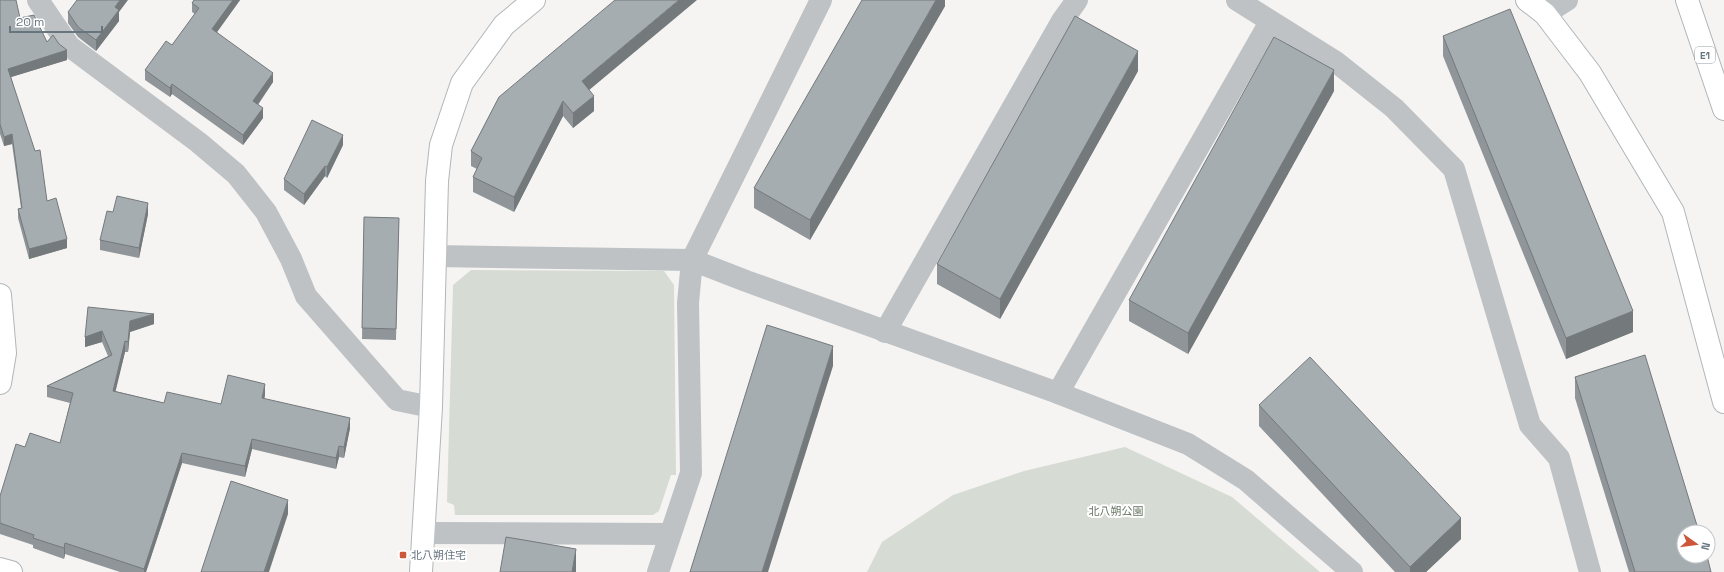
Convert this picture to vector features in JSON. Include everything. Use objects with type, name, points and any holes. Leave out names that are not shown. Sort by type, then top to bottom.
[{"type":"main road","points":[[420,572],[424,533],[431,407],[437,181],[441,145],[462,83],[504,25],[534,0]]},
{"type":"main road","points":[[1527,0],[1545,14],[1590,74],[1673,212],[1724,402]]},
{"type":"main road","name":"E1","points":[[1687,0],[1724,109]]},
{"type":"main road","points":[[0,295],[5,353],[0,383]]},
{"type":"main road","points":[[0,569],[11,572]]},
{"type":"street","points":[[38,0],[61,36],[73,50],[198,142],[236,174],[266,212],[291,259],[306,296],[397,400],[431,407]]},
{"type":"street","points":[[658,572],[669,534],[692,473],[688,303],[692,260],[821,0]]},
{"type":"street","points":[[885,332],[1062,20],[1077,0]]},
{"type":"street","points":[[1237,0],[1336,62],[1394,108],[1454,169],[1530,426],[1559,458],[1590,572]]},
{"type":"street","points":[[1545,14],[1567,0]]},
{"type":"street","points":[[1058,393],[1270,22]]},
{"type":"street","points":[[435,256],[692,260],[885,332],[1058,393],[1188,444],[1246,480],[1352,572]]},
{"type":"street","points":[[424,533],[669,534]]},
{"type":"green space","points":[[471,270],[664,271],[674,285],[676,475],[671,475],[659,511],[653,515],[455,515],[454,505],[447,502],[453,285]]},
{"type":"green space","name":"北八朔公園","points":[[1125,447],[1232,497],[1320,572],[867,572],[882,542],[953,495],[1024,471]]},
{"type":"building","points":[[0,0],[16,0],[20,18],[34,15],[47,42],[53,35],[59,44],[67,50],[8,69],[35,151],[40,150],[47,201],[56,198],[67,239],[29,249],[18,209],[22,208],[12,134],[4,137],[0,124]]},
{"type":"building","points":[[77,0],[120,0],[115,7],[119,10],[96,40],[78,27],[68,12]]},
{"type":"building","points":[[194,0],[233,0],[212,29],[273,73],[253,101],[263,108],[243,135],[172,84],[170,88],[145,70],[166,41],[172,45],[199,8],[192,3]]},
{"type":"building","points":[[615,0],[679,0],[582,81],[594,96],[573,113],[563,101],[514,197],[473,177],[482,158],[471,151],[499,97]]},
{"type":"building","points":[[862,0],[936,0],[810,220],[754,188]]},
{"type":"building","points":[[1510,9],[1633,311],[1566,338],[1443,36]]},
{"type":"building","points":[[1075,16],[1138,51],[1000,299],[937,264]]},
{"type":"building","points":[[1274,37],[1334,70],[1188,333],[1129,300]]},
{"type":"building","points":[[312,120],[343,135],[327,167],[325,166],[304,194],[284,179]]},
{"type":"building","points":[[117,196],[148,203],[139,248],[100,240],[107,211],[113,212]]},
{"type":"building","points":[[364,217],[399,218],[396,329],[362,328]]},
{"type":"building","points":[[88,307],[154,314],[130,321],[128,342],[125,341],[113,391],[164,403],[167,392],[221,404],[228,375],[265,384],[262,398],[350,418],[344,447],[339,446],[336,458],[252,439],[245,466],[182,453],[144,569],[65,543],[64,548],[33,538],[34,535],[0,523],[0,496],[16,444],[25,447],[30,433],[60,443],[73,393],[47,386],[112,355],[102,331],[85,337]]},
{"type":"building","points":[[767,325],[833,346],[762,572],[690,572]]},
{"type":"building","points":[[1645,355],[1697,524],[1676,524],[1676,564],[1709,564],[1711,572],[1635,572],[1575,377]]},
{"type":"building","points":[[1310,357],[1461,518],[1410,567],[1259,405]]},
{"type":"building","points":[[231,481],[288,500],[264,572],[201,572]]},
{"type":"building","points":[[506,537],[576,549],[572,572],[500,572]]},
{"type":"place","name":"北八朔住宅","points":[[403,555]]}]
